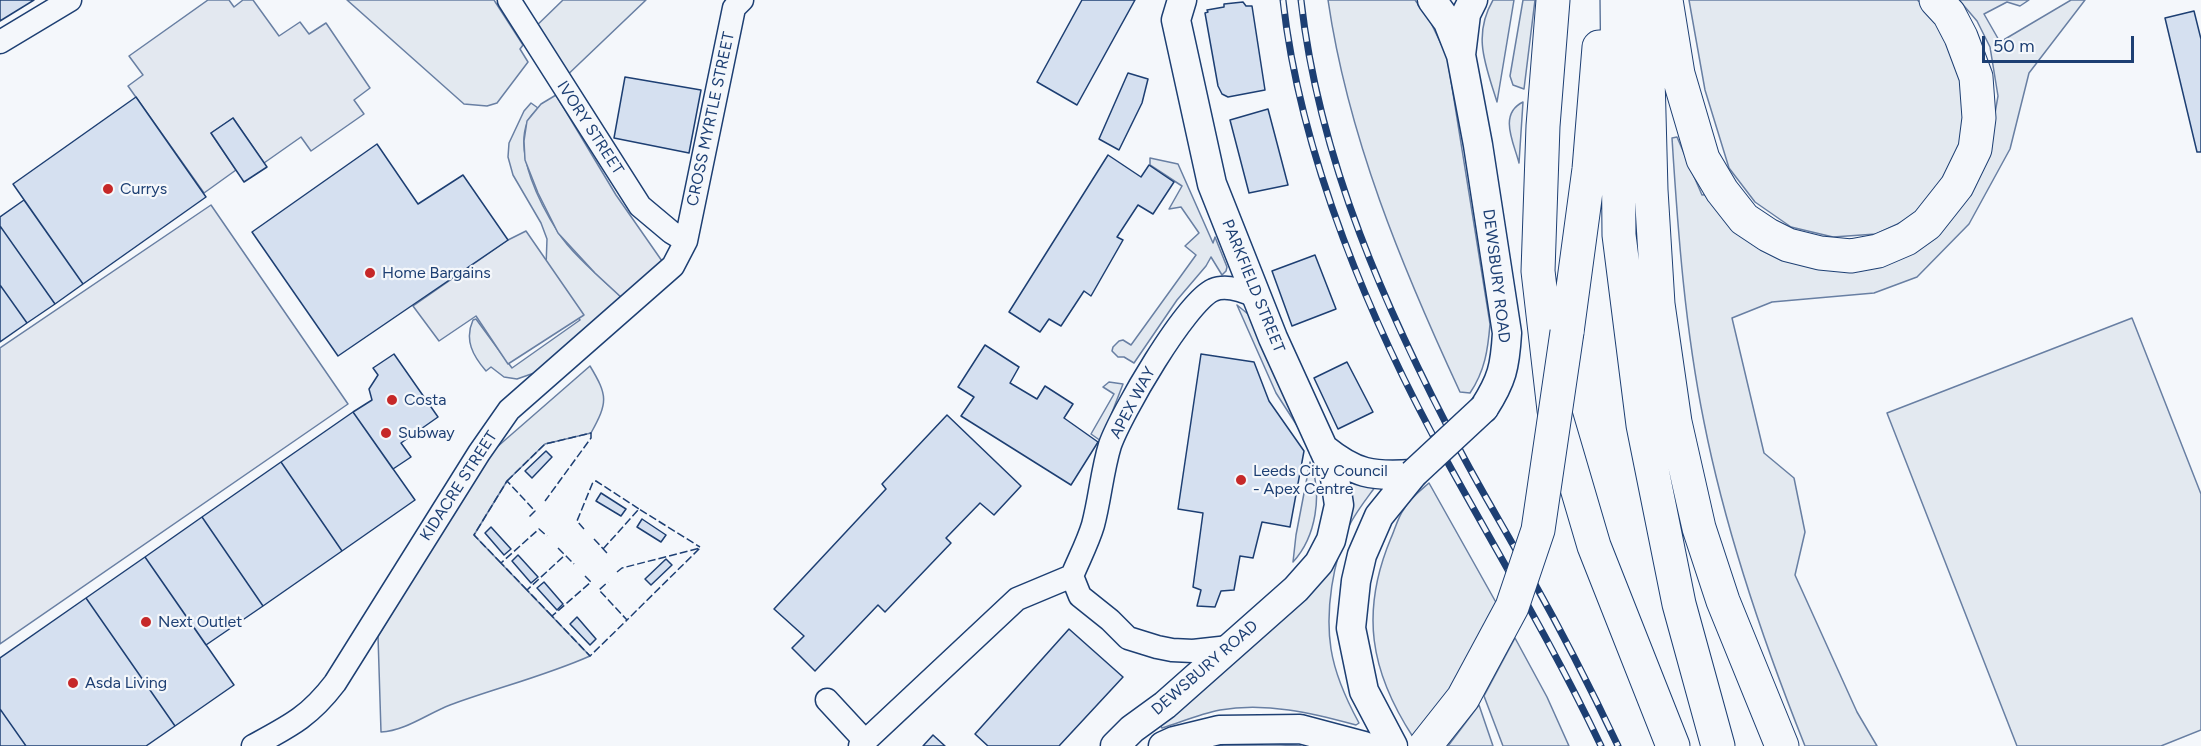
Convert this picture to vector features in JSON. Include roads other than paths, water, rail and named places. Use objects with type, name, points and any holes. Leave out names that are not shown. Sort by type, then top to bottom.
[{"type":"highway","points":[[1553,0],[1544,126],[1538,271],[1554,410],[1594,546],[1672,746]]},
{"type":"highway","points":[[1425,746],[1463,698],[1512,607],[1538,530],[1589,170],[1602,0]]},
{"type":"highway","points":[[1617,0],[1619,235],[1643,425],[1679,604],[1718,746]]},
{"type":"highway","points":[[1646,0],[1650,178],[1658,304],[1675,422],[1699,528],[1724,601],[1782,746]]},
{"type":"highway","points":[[1666,0],[1678,74],[1703,159],[1722,191],[1744,219],[1768,235],[1788,245],[1820,253],[1851,256],[1878,251],[1906,238],[1927,224],[1957,186],[1974,150],[1979,118],[1976,76],[1961,37],[1949,14],[1936,0]]},
{"type":"main road","points":[[1432,0],[1448,22],[1461,55]]},
{"type":"main road","name":"DEWSBURY ROAD","points":[[1393,746],[1364,690],[1351,628],[1356,581],[1362,555],[1379,516],[1413,474],[1484,408],[1498,386],[1505,362],[1507,333],[1478,145],[1461,55],[1466,14],[1473,0]]},
{"type":"main road","name":"PARKFIELD STREET","points":[[1177,7],[1212,184],[1295,388],[1334,472],[1339,506],[1331,540],[1319,563]]},
{"type":"main road","points":[[1323,448],[1344,465],[1380,477],[1413,474]]},
{"type":"main road","name":"DEWSBURY ROAD","points":[[1115,746],[1296,589],[1319,563]]},
{"type":"main road","points":[[1163,746],[1219,730],[1300,729],[1364,746]]},
{"type":"street","points":[[0,42],[70,0]]},
{"type":"street","name":"IVORY STREET","points":[[509,0],[640,206],[686,242]]},
{"type":"street","name":"CROSS MYRTLE STREET","points":[[686,242],[734,8],[741,0]]},
{"type":"street","name":"KIDACRE STREET","points":[[253,746],[298,723],[322,700],[335,683],[479,453],[509,410],[673,266],[686,242]]},
{"type":"street","name":"APEX WAY","points":[[1072,576],[1092,526],[1111,444],[1142,382],[1165,345],[1185,318],[1213,290],[1226,288],[1241,290],[1257,297]]},
{"type":"street","points":[[826,700],[862,744],[1017,599],[1072,576],[1080,596],[1128,638],[1172,650],[1193,651],[1229,647]]},
{"type":"railway","points":[[1283,0],[1292,59],[1305,119],[1343,239],[1367,297],[1420,410],[1546,639],[1601,746]]},
{"type":"railway","points":[[1301,0],[1310,60],[1323,119],[1340,177],[1383,291],[1434,401],[1554,619],[1618,746]]},
{"type":"place","name":"Currys","points":[[108,189]]},
{"type":"place","name":"Home Bargains","points":[[370,273]]},
{"type":"place","name":"Costa","points":[[392,400]]},
{"type":"place","name":"Subway","points":[[386,433]]},
{"type":"place","name":"Leeds City Council - Apex Centre","points":[[1241,480]]},
{"type":"place","name":"Next Outlet","points":[[146,622]]},
{"type":"place","name":"Asda Living","points":[[73,683]]}]
